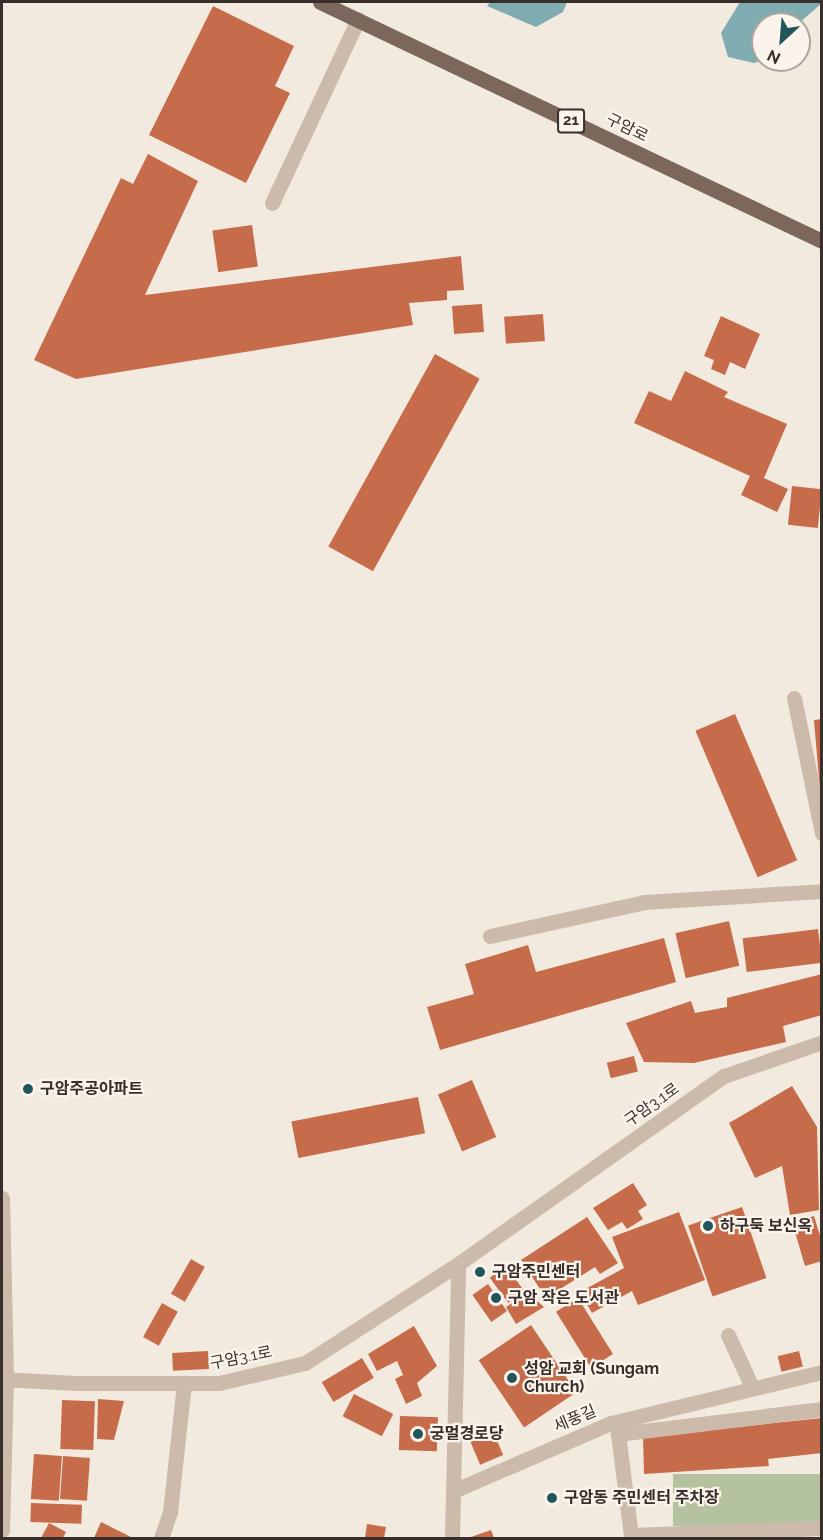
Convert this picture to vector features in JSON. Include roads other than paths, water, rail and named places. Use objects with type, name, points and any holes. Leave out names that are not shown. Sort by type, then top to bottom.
[{"type":"main road","name":"구암로","points":[[320,2],[822,241]]},
{"type":"street","points":[[272,203],[358,19]]},
{"type":"street","points":[[794,698],[822,833]]},
{"type":"street","points":[[490,936],[644,902],[822,891]]},
{"type":"street","name":"구암3.1로","points":[[4,1379],[75,1383],[219,1383],[305,1363],[458,1264],[724,1076],[822,1042]]},
{"type":"street","points":[[2,1198],[4,1379],[2,1530]]},
{"type":"street","points":[[452,1539],[458,1264]]},
{"type":"street","points":[[728,1335],[752,1387]]},
{"type":"street","name":"세풍길","points":[[453,1491],[611,1423],[752,1387],[795,1381],[822,1372]]},
{"type":"street","points":[[161,1539],[170,1512],[184,1383]]},
{"type":"street","points":[[822,1409],[618,1434],[631,1537],[822,1528]]},
{"type":"water","points":[[490,2],[567,2],[563,12],[536,27],[487,6]]},
{"type":"water","points":[[740,2],[822,3],[811,13],[751,12],[751,62],[728,57],[721,33]]},
{"type":"place","name":"구암주공아파트","points":[[28,1089]]},
{"type":"place","name":"하구둑 보신옥","points":[[708,1226]]},
{"type":"place","name":"구암주민센터","points":[[480,1272]]},
{"type":"place","name":"구암 작은 도서관","points":[[496,1298]]},
{"type":"place","name":"성암 교회 (Sungam Church)","points":[[512,1378]]},
{"type":"place","name":"궁멀경로당","points":[[418,1434]]},
{"type":"place","name":"구암동 주민센터 주차장","points":[[552,1498]]}]
